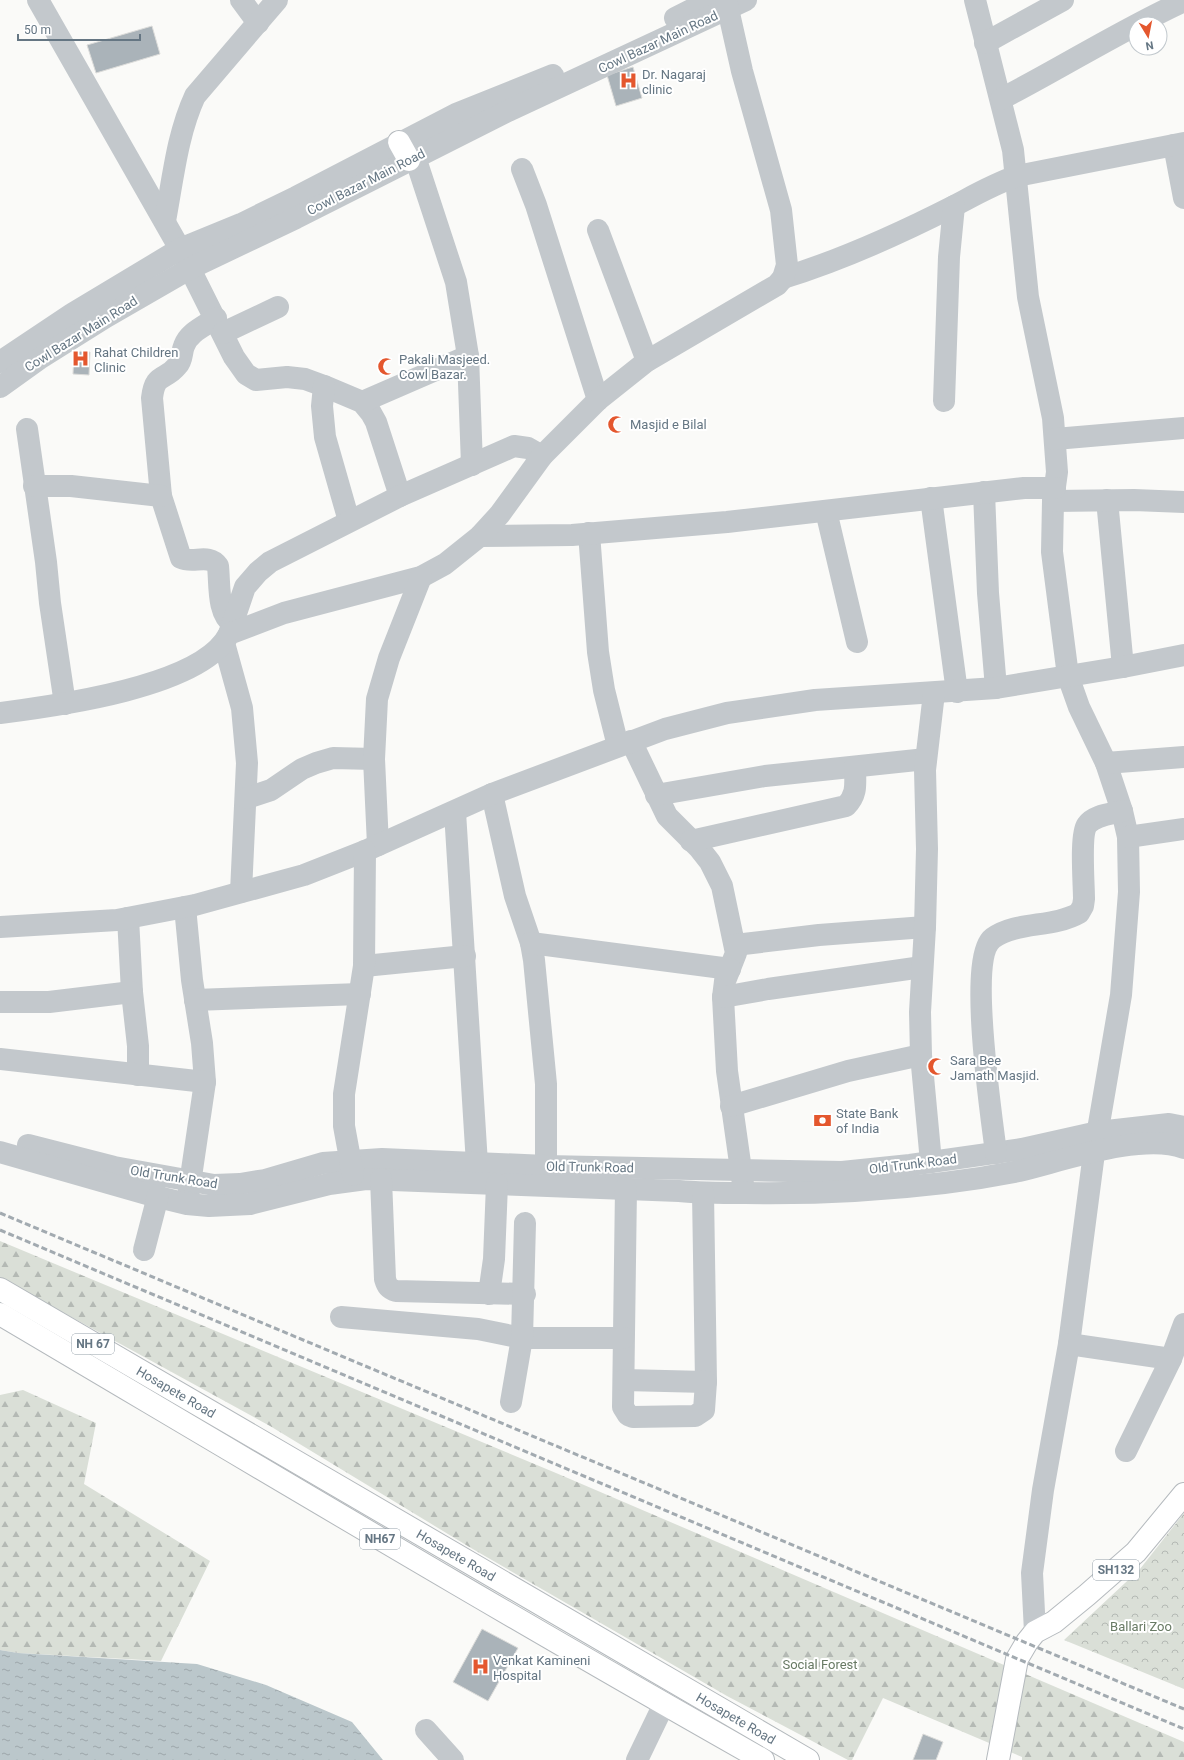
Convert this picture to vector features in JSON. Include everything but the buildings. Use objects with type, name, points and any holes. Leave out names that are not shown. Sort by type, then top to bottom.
[{"type":"main road","name":"Hosapete Road","points":[[0,1290],[808,1760]]},
{"type":"main road","name":"Hosapete Road","points":[[0,1314],[356,1526],[763,1760]]},
{"type":"main road","name":"SH132","points":[[1035,1632],[1054,1622],[1136,1552],[1184,1494]]},
{"type":"main road","points":[[998,1760],[1018,1659],[1035,1632]]},
{"type":"street","points":[[38,0],[165,221],[191,268],[234,357],[246,374],[256,380],[287,377],[305,379],[362,402],[376,422],[400,496]]},
{"type":"street","points":[[241,0],[258,23]]},
{"type":"street","points":[[165,221],[180,142],[188,112],[195,96],[277,0]]},
{"type":"street","points":[[975,0],[984,43],[1001,99],[1013,150],[1028,297],[1053,418],[1057,472],[1054,494],[1052,552],[1068,676],[1079,707],[1106,763],[1122,811],[1128,837],[1129,892],[1125,959],[1117,1026],[1094,1153],[1068,1344],[1043,1490],[1032,1573],[1035,1632]]},
{"type":"street","points":[[984,43],[1063,0]]},
{"type":"street","points":[[1001,99],[1051,74],[1137,23],[1184,1]]},
{"type":"street","points":[[0,362],[72,314],[180,249],[240,224],[296,197],[408,153],[456,114],[728,2],[742,71],[782,210],[787,265],[783,278],[777,285],[647,361],[598,400],[542,456],[500,514],[480,536],[445,564],[421,577],[292,610],[229,634],[203,660],[140,687],[65,704],[0,713]]},
{"type":"street","points":[[783,278],[847,256],[954,206],[990,186],[1016,176],[1179,144],[1184,198]]},
{"type":"street","points":[[408,153],[456,282],[468,356],[472,465]]},
{"type":"street","name":"Cowl Bazar Main Road","points":[[0,387],[39,359],[106,317],[191,268],[296,218],[408,153]]},
{"type":"street","points":[[522,169],[536,205],[598,400]]},
{"type":"street","points":[[944,401],[949,257],[954,206]]},
{"type":"street","points":[[598,230],[647,361]]},
{"type":"street","points":[[241,892],[248,763],[242,708],[229,634],[223,612],[218,566],[215,562],[208,559],[185,560],[181,558],[162,496],[152,398],[153,387],[158,379],[176,368],[181,361],[183,346],[189,336],[278,307]]},
{"type":"street","points":[[362,402],[468,356]]},
{"type":"street","points":[[324,386],[322,414],[325,437],[349,521]]},
{"type":"street","points":[[1055,439],[1184,428]]},
{"type":"street","points":[[27,429],[34,486],[43,536],[50,603],[65,704]]},
{"type":"street","points":[[229,634],[245,587],[258,572],[270,562],[400,496],[514,446],[528,448],[542,456]]},
{"type":"street","points":[[34,486],[71,486],[162,496]]},
{"type":"street","points":[[480,536],[589,533],[727,522],[1024,488],[1054,494],[1107,500],[1184,502]]},
{"type":"street","points":[[984,492],[988,593],[996,688]]},
{"type":"street","points":[[931,498],[957,692]]},
{"type":"street","points":[[1107,500],[1123,668]]},
{"type":"street","points":[[826,511],[857,642]]},
{"type":"street","points":[[589,533],[598,652],[604,690],[625,744],[667,816],[710,862],[722,886],[736,945],[736,953],[725,981],[724,997],[727,1071],[744,1193]]},
{"type":"street","points":[[421,577],[389,658],[377,699],[372,848],[364,966],[344,1094],[344,1126],[352,1170],[381,1179],[626,1188],[704,1193],[809,1193],[943,1183],[1016,1171],[1131,1145],[1165,1143],[1184,1148]]},
{"type":"street","points":[[0,927],[128,918],[185,907],[304,875],[372,848],[492,794],[665,729],[727,713],[815,700],[957,692],[996,688],[1123,668],[1184,655]]},
{"type":"street","points":[[931,1162],[921,1055],[922,967],[925,927],[926,759],[934,693]]},
{"type":"street","points":[[1106,763],[1184,757]]},
{"type":"street","points":[[247,798],[271,790],[302,769],[327,759],[374,758]]},
{"type":"street","points":[[656,795],[766,776],[926,759]]},
{"type":"street","points":[[691,841],[846,806],[853,800],[855,793],[855,767]]},
{"type":"street","points":[[492,794],[515,896],[532,943],[546,1084],[546,1166]]},
{"type":"street","points":[[996,1153],[982,1027],[981,972],[985,951],[991,940],[1004,932],[1059,921],[1079,913],[1083,906],[1084,899],[1084,835],[1088,825],[1095,818],[1122,811]]},
{"type":"street","points":[[454,812],[465,956],[477,1164]]},
{"type":"street","points":[[1128,837],[1184,829]]},
{"type":"street","points":[[185,907],[195,1000],[202,1043],[205,1082],[203,1106],[189,1181],[187,1204]]},
{"type":"street","points":[[128,918],[132,992],[137,1022],[138,1075]]},
{"type":"street","points":[[736,945],[819,935],[925,927]]},
{"type":"street","points":[[532,943],[730,969]]},
{"type":"street","points":[[364,966],[465,956]]},
{"type":"street","points":[[724,997],[768,989],[922,967]]},
{"type":"street","points":[[0,1002],[49,1002],[132,992]]},
{"type":"street","points":[[195,1000],[360,994]]},
{"type":"street","points":[[731,1106],[848,1071],[921,1055]]},
{"type":"street","points":[[0,1060],[205,1082]]},
{"type":"street","name":"Old Trunk Road","points":[[0,1152],[187,1204],[224,1206],[261,1202],[329,1184],[352,1170],[382,1159],[546,1166],[842,1172],[931,1162],[1022,1149],[1098,1132],[1163,1125],[1184,1126]]},
{"type":"street","name":"Old Trunk Road","points":[[0,1138],[114,1167],[214,1185],[240,1184],[266,1180],[323,1163],[352,1170]]},
{"type":"street","points":[[381,1179],[387,1286],[396,1291],[525,1294]]},
{"type":"street","points":[[489,1294],[494,1259],[497,1184]]},
{"type":"street","points":[[626,1188],[623,1407],[628,1415],[633,1417],[695,1416],[704,1410],[706,1382],[704,1193]]},
{"type":"street","points":[[144,1250],[158,1196]]},
{"type":"street","points":[[511,1402],[522,1338],[525,1294],[525,1223]]},
{"type":"street","points":[[341,1317],[478,1329],[522,1338],[623,1338]]},
{"type":"street","points":[[1126,1451],[1171,1359],[1184,1324]]},
{"type":"street","points":[[1068,1344],[1171,1359]]},
{"type":"street","points":[[624,1380],[706,1382]]},
{"type":"street","points":[[637,1760],[664,1704]]},
{"type":"street","points":[[426,1730],[454,1760]]},
{"type":"green space","name":"Social Forest","points":[[0,1241],[556,1473],[1184,1742],[1184,1760],[1022,1760],[1022,1757],[883,1698],[852,1760],[848,1760],[727,1696],[471,1548],[270,1426],[0,1278]]},
{"type":"green space","points":[[23,1390],[96,1423],[84,1484],[210,1561],[161,1661],[18,1653],[0,1650],[0,1395]]},
{"type":"green space","name":"Ballari Zoo","points":[[1184,1513],[1184,1689],[1064,1640],[1140,1569]]},
{"type":"water","points":[[0,1650],[18,1653],[197,1664],[266,1685],[352,1722],[383,1760],[0,1760]]},
{"type":"railway","points":[[0,1213],[1184,1709]]},
{"type":"railway","points":[[0,1230],[1184,1729]]},
{"type":"place","name":"Dr. Nagaraj clinic","points":[[629,81]]},
{"type":"place","name":"Rahat Children Clinic","points":[[81,359]]},
{"type":"place","name":"Pakali Masjeed. Cowl Bazar.","points":[[386,366]]},
{"type":"place","name":"Masjid e Bilal","points":[[617,424]]},
{"type":"place","name":"Sara Bee Jamath Masjid.","points":[[937,1067]]},
{"type":"place","name":"State Bank of India","points":[[823,1120]]},
{"type":"place","name":"Venkat Kamineni Hospital","points":[[480,1667]]}]
